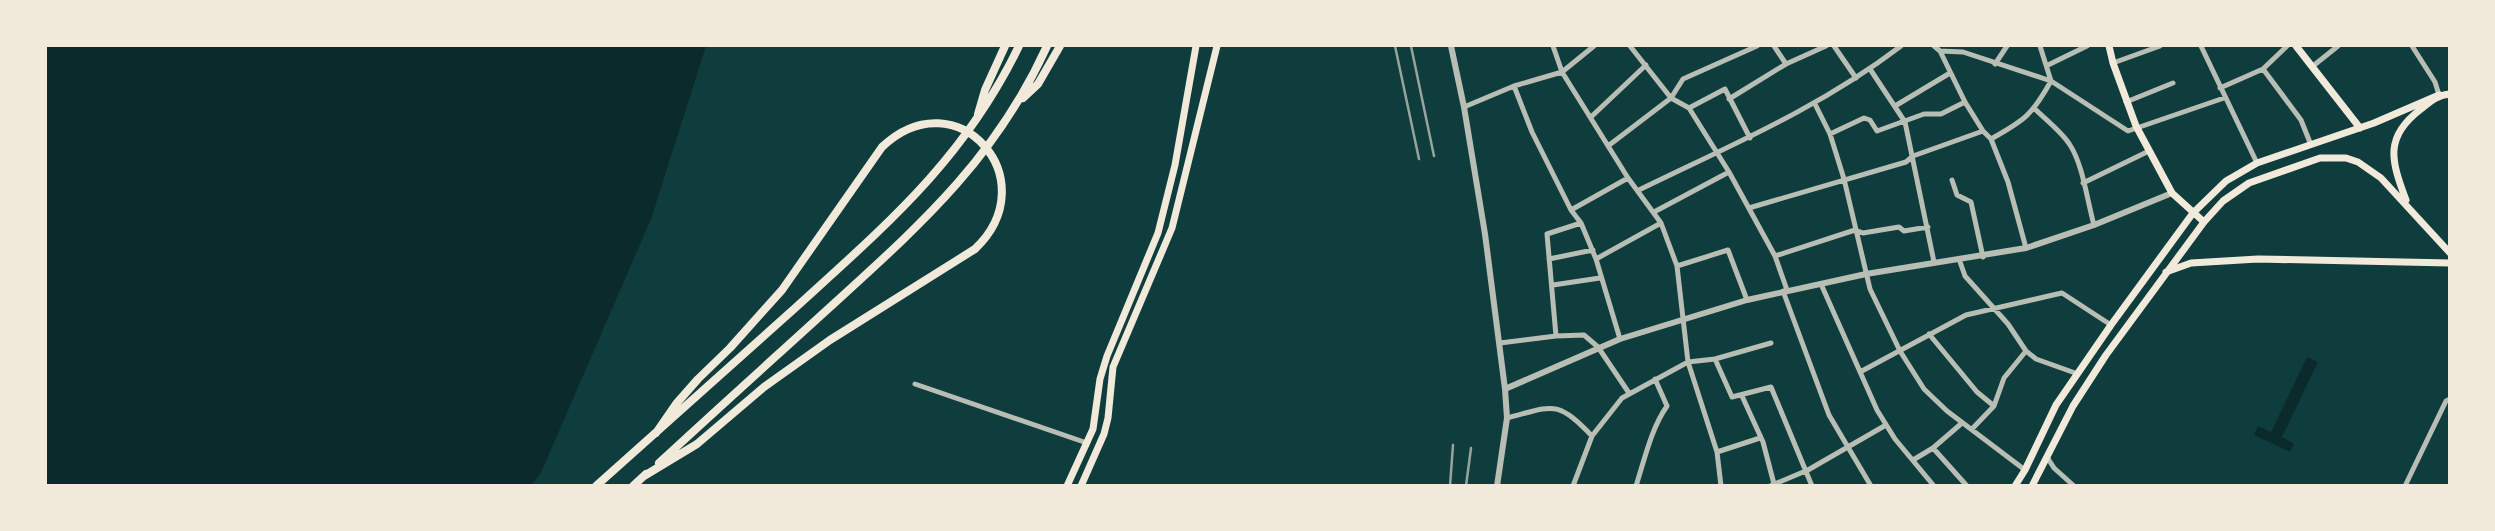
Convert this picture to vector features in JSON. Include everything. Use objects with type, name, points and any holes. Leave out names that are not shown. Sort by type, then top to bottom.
[{"type":"highway","points":[[978,119],[985,90],[1005,46]]},
{"type":"highway","points":[[596,485],[896,215],[940,168],[978,119],[1019,46]]},
{"type":"highway","points":[[633,485],[919,226],[980,158],[1014,107],[1047,46]]},
{"type":"highway","points":[[1014,107],[1038,83],[1060,46]]},
{"type":"highway","points":[[644,476],[697,444],[764,387],[830,340],[975,250],[986,239],[1002,206],[1002,183],[991,155],[978,139],[961,128],[940,123],[916,125],[882,147],[782,290],[698,379],[656,433]]},
{"type":"main road","points":[[1067,485],[1093,429],[1100,379],[1107,356],[1158,233],[1175,166],[1199,46]]},
{"type":"main road","points":[[1081,485],[1104,434],[1113,367],[1172,228],[1217,46]]},
{"type":"main road","points":[[2109,46],[2126,102],[2149,151],[2172,193],[2204,222]]},
{"type":"main road","points":[[2296,46],[2360,128]]},
{"type":"main road","points":[[2015,485],[2056,405],[2111,325],[2193,213],[2226,181],[2257,163],[2360,128],[2439,95],[2449,94]]},
{"type":"main road","points":[[2407,204],[2393,159],[2395,139],[2411,117],[2439,95]]},
{"type":"main road","points":[[2032,485],[2073,406],[2165,273],[2223,201],[2249,183],[2283,169],[2330,156],[2346,158],[2366,167],[2381,178],[2449,253]]},
{"type":"main road","points":[[2165,273],[2191,263],[2258,258],[2449,263]]},
{"type":"street","points":[[1451,46],[1485,234],[1505,389],[1507,418],[1497,485]]},
{"type":"street","points":[[1553,46],[1562,72],[1628,178],[1661,223],[1677,266],[1688,362],[1717,452],[1721,485]]},
{"type":"street","points":[[1464,107],[1514,86],[1562,72],[1594,46]]},
{"type":"street","points":[[1630,46],[1671,98],[1689,108],[1729,172],[1775,256],[1814,379],[1829,415],[1868,483],[1859,485]]},
{"type":"street","points":[[1608,146],[1671,98],[1683,79],[1756,46]]},
{"type":"street","points":[[1774,46],[1786,64]]},
{"type":"street","points":[[1729,99],[1786,64],[1826,46]]},
{"type":"street","points":[[1834,46],[1856,78]]},
{"type":"street","points":[[1639,191],[1815,104],[1901,46]]},
{"type":"street","points":[[1934,46],[1940,51],[1965,102],[1991,139],[2008,182],[2026,248]]},
{"type":"street","points":[[1994,64],[2007,46]]},
{"type":"street","points":[[1991,139],[2018,124],[2035,109],[2051,81],[2041,46]]},
{"type":"street","points":[[2048,65],[2087,46]]},
{"type":"street","points":[[2113,63],[2160,46]]},
{"type":"street","points":[[2201,46],[2257,163]]},
{"type":"street","points":[[2220,88],[2263,69],[2287,46]]},
{"type":"street","points":[[2313,66],[2337,46]]},
{"type":"street","points":[[2412,46],[2435,82],[2439,95]]},
{"type":"street","points":[[1940,51],[1963,52],[2051,81],[2128,131],[2136,126],[2224,98]]},
{"type":"street","points":[[1591,117],[1646,65]]},
{"type":"street","points":[[1870,69],[1905,122],[1934,262]]},
{"type":"street","points":[[2263,69],[2301,120],[2311,145]]},
{"type":"street","points":[[1895,106],[1950,73]]},
{"type":"street","points":[[2126,102],[2173,83]]},
{"type":"street","points":[[1514,86],[1532,132],[1571,210],[1581,223],[1619,339]]},
{"type":"street","points":[[1689,108],[1725,89],[1750,138]]},
{"type":"street","points":[[1830,134],[1864,118],[1870,120],[1877,131],[1924,114],[1941,114],[1965,102]]},
{"type":"street","points":[[1815,104],[1830,134],[1844,179],[1870,289],[1900,351],[1924,389],[1962,423],[2025,470]]},
{"type":"street","points":[[2035,109],[2070,143],[2083,172],[2082,183],[2094,225]]},
{"type":"street","points":[[1749,208],[1906,162],[1913,156],[1983,131]]},
{"type":"street","points":[[2082,183],[2149,151]]},
{"type":"street","points":[[1654,212],[1729,172]]},
{"type":"street","points":[[1571,210],[1628,178]]},
{"type":"street","points":[[1952,180],[1957,195],[1971,202],[1983,257]]},
{"type":"street","points":[[1505,389],[1619,339],[1747,300],[1866,274],[2026,248],[2094,225],[2172,193]]},
{"type":"street","points":[[1556,336],[1547,234],[1581,223]]},
{"type":"street","points":[[1595,259],[1661,223]]},
{"type":"street","points":[[1775,256],[1855,230],[1863,233],[1899,227],[1904,231],[1928,227]]},
{"type":"street","points":[[1549,259],[1592,250]]},
{"type":"street","points":[[1677,266],[1728,250],[1747,300]]},
{"type":"street","points":[[1959,259],[1965,276],[1996,310],[2026,351],[2036,359],[2078,374]]},
{"type":"street","points":[[1553,285],[1600,278]]},
{"type":"street","points":[[1821,284],[1886,425],[1934,485]]},
{"type":"street","points":[[1860,372],[1966,315],[2062,293],[2111,325]]},
{"type":"street","points":[[1929,334],[1977,392],[1994,406]]},
{"type":"street","points":[[1500,343],[1584,335],[1598,347],[1629,393]]},
{"type":"street","points":[[1573,485],[1592,436],[1622,398],[1688,362],[1715,359],[1771,343]]},
{"type":"street","points":[[1972,429],[1994,406],[2004,378],[2026,351]]},
{"type":"street","points":[[1715,359],[1732,397],[1771,387],[1812,485]]},
{"type":"street","points":[[1636,485],[1651,437],[1667,406],[1655,379]]},
{"type":"street","points":[[915,384],[1087,443]]},
{"type":"street","points":[[1742,396],[1760,438],[1772,485],[1808,470],[1886,425]]},
{"type":"street","points":[[2405,485],[2449,398]]},
{"type":"street","points":[[1507,418],[1549,407],[1569,413],[1592,436]]},
{"type":"street","points":[[1913,460],[1933,448],[1962,423]]},
{"type":"street","points":[[1717,452],[1760,438]]},
{"type":"street","points":[[1933,448],[1967,485]]},
{"type":"street","points":[[2048,457],[2054,468],[2074,485]]},
{"type":"water","points":[[46,46],[706,46],[651,219],[540,475],[530,486],[46,485]]},
{"type":"water","points":[[2307,357],[2318,362],[2282,437],[2294,444],[2290,452],[2254,435],[2258,426],[2271,432]]},
{"type":"railway","points":[[1395,46],[1419,159]]},
{"type":"railway","points":[[1411,46],[1434,156]]},
{"type":"railway","points":[[1450,486],[1453,445]]},
{"type":"railway","points":[[1466,486],[1471,448]]}]
